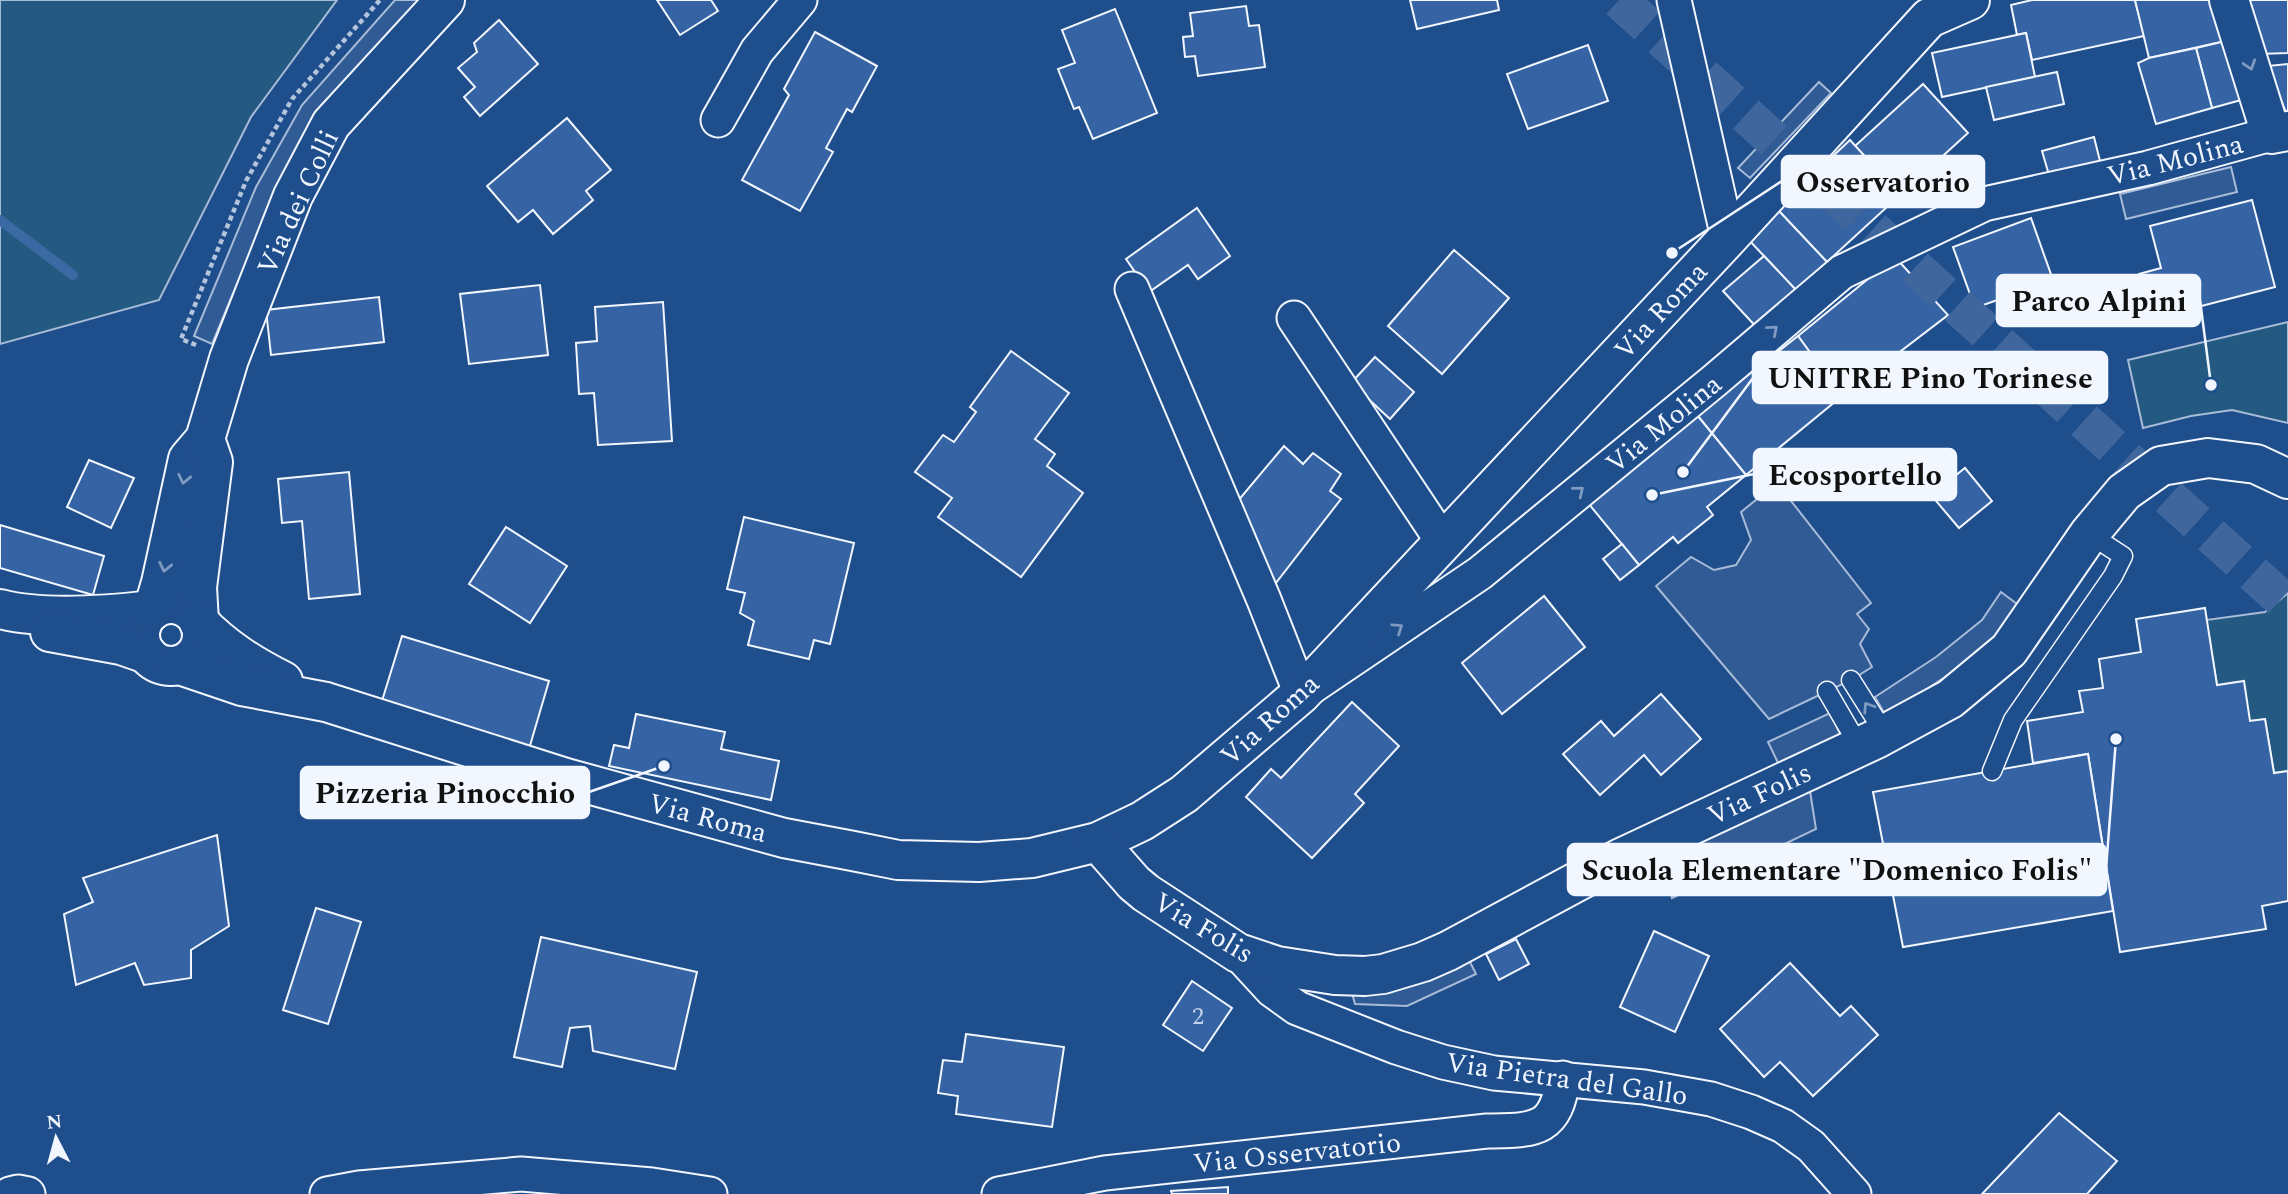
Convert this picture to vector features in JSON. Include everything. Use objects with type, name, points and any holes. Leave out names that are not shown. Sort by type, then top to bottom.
[{"type":"main road","name":"Via Roma","points":[[6,610],[36,629],[121,645],[243,686],[326,702],[566,778],[784,838],[898,860],[936,862],[1014,860],[1052,855],[1098,842],[1142,821],[1184,794],[1301,694],[1728,237],[1927,9],[1970,0]]},
{"type":"main road","points":[[2229,0],[2280,133]]},
{"type":"main road","name":"Via dei Colli","points":[[153,610],[162,583],[188,459],[205,439],[229,359],[293,196],[331,124],[433,13]]},
{"type":"main road","name":"Via dei Colli","points":[[199,622],[197,587],[213,462],[205,439]]},
{"type":"main road","name":"Via Folis","points":[[1098,842],[1146,893],[1238,953],[1276,966],[1347,976],[1383,974],[1423,962],[1621,858],[1872,740],[1950,699],[2009,650],[2088,534],[2124,492],[2161,466],[2208,458],[2256,464],[2288,479]]},
{"type":"main road","points":[[6,610],[74,615],[153,610],[165,605],[177,605],[194,614],[202,631],[198,649],[191,659],[163,660],[141,643],[140,631],[144,619],[153,610]]},
{"type":"main road","name":"Via Roma","points":[[199,622],[218,642],[252,665],[326,702]]},
{"type":"street","points":[[433,13],[466,0]]},
{"type":"street","points":[[718,120],[757,51],[800,0]]},
{"type":"street","points":[[1674,0],[1728,237]]},
{"type":"street","name":"Via Molina","points":[[1301,694],[1480,573],[1842,272],[1984,204],[2148,167],[2280,133]]},
{"type":"street","points":[[1132,289],[1301,694]]},
{"type":"street","points":[[1294,318],[1443,542]]},
{"type":"street","name":"Via Pietra del Gallo","points":[[1238,953],[1283,1000],[1329,1022],[1443,1062],[1494,1073],[1644,1087],[1698,1097],[1751,1112],[1783,1126],[1811,1146],[1854,1194]]},
{"type":"street","name":"Via Osservatorio","points":[[999,1194],[1105,1173],[1487,1131],[1518,1130],[1541,1125],[1554,1115],[1561,1097],[1563,1078]]},
{"type":"street","points":[[327,1194],[359,1188],[522,1174],[652,1185],[710,1194]]},
{"type":"street","points":[[10,1194],[28,1194]]},
{"type":"lane","points":[[1992,771],[2013,720],[2113,576],[2123,556],[2088,534]]},
{"type":"lane","points":[[1851,680],[1872,740]]},
{"type":"lane","points":[[1827,691],[1872,740]]},
{"type":"shaded area","points":[[0,0],[337,0],[251,117],[159,300],[0,344]]},
{"type":"shaded area","points":[[395,0],[421,0],[274,195],[212,344],[194,336],[256,187],[302,105]]},
{"type":"shaded area","points":[[1819,82],[1831,93],[1750,178],[1738,168]]},
{"type":"shaded area","points":[[2231,167],[2237,192],[2126,219],[2120,194]]},
{"type":"shaded area","points":[[2288,322],[2288,423],[2232,410],[2191,416],[2143,428],[2128,360]]},
{"type":"shaded area","points":[[1777,483],[1871,603],[1857,614],[1869,629],[1860,644],[1872,667],[1851,680],[1769,719],[1656,586],[1691,557],[1714,570],[1736,565],[1751,540],[1741,512]]},
{"type":"shaded area","points":[[2001,592],[2021,607],[1999,637],[1886,716],[1875,697],[1936,657],[1982,620]]},
{"type":"shaded area","points":[[2288,593],[2288,771],[2274,773],[2265,719],[2250,721],[2217,685],[2206,620],[2265,612]]},
{"type":"shaded area","points":[[1830,713],[1842,738],[1780,767],[1768,742]]},
{"type":"shaded area","points":[[1810,791],[1816,829],[1672,898],[1664,857]]},
{"type":"shaded area","points":[[1467,956],[1476,974],[1407,1006],[1355,1004],[1352,993]]},
{"type":"building","points":[[657,0],[711,0],[718,11],[680,35]]},
{"type":"building","points":[[1410,0],[1497,0],[1499,10],[1417,29]]},
{"type":"building","points":[[2032,0],[2135,0],[2144,36],[2032,60],[2026,33],[2017,35],[2011,5]]},
{"type":"building","points":[[2135,0],[2221,0],[2230,40],[2149,58]]},
{"type":"building","points":[[2244,0],[2288,0],[2288,53],[2260,54]]},
{"type":"building","points":[[1246,6],[1249,26],[1259,25],[1265,67],[1198,76],[1195,56],[1185,57],[1183,37],[1193,36],[1190,13]]},
{"type":"building","points":[[1115,9],[1157,113],[1093,139],[1079,107],[1074,109],[1058,69],[1075,63],[1062,30]]},
{"type":"building","points":[[499,20],[538,64],[480,116],[464,97],[475,87],[458,68],[477,52],[474,43]]},
{"type":"building","points":[[815,32],[877,66],[852,112],[847,109],[826,148],[833,152],[800,211],[742,180],[789,95],[784,89]]},
{"type":"building","points":[[2026,33],[2035,77],[1942,97],[1932,53]]},
{"type":"building","points":[[2230,40],[2252,97],[2212,108],[2196,48]]},
{"type":"building","points":[[1588,45],[1608,101],[1528,129],[1507,74]]},
{"type":"building","points":[[2196,48],[2212,108],[2156,124],[2138,63]]},
{"type":"building","points":[[2288,64],[2288,115],[2287,115],[2267,66]]},
{"type":"building","points":[[2057,72],[2064,104],[1994,120],[1986,87]]},
{"type":"building","points":[[1923,84],[1968,133],[1900,195],[1855,146]]},
{"type":"building","points":[[567,118],[611,170],[586,191],[593,200],[553,234],[533,210],[518,222],[487,186]]},
{"type":"building","points":[[2094,137],[2100,161],[2049,175],[2042,151]]},
{"type":"building","points":[[1850,140],[1900,195],[1827,262],[1777,209]]},
{"type":"building","points":[[2252,200],[2275,287],[2151,319],[2139,274],[2161,268],[2150,226]]},
{"type":"building","points":[[1197,208],[1230,256],[1198,279],[1188,265],[1149,292],[1126,259]]},
{"type":"building","points":[[1777,209],[1827,262],[1796,290],[1747,238]]},
{"type":"building","points":[[2031,218],[2053,280],[1975,308],[1953,247]]},
{"type":"building","points":[[1454,250],[1509,298],[1442,374],[1388,326]]},
{"type":"building","points":[[1764,256],[1796,290],[1759,330],[1723,291]]},
{"type":"building","points":[[1895,257],[1948,315],[1842,396],[1798,336]]},
{"type":"building","points":[[540,285],[548,355],[469,364],[460,294]]},
{"type":"building","points":[[379,297],[384,342],[271,355],[266,310]]},
{"type":"building","points":[[663,302],[672,441],[598,445],[594,393],[579,394],[576,343],[597,341],[595,307]]},
{"type":"building","points":[[1798,336],[1842,396],[1746,475],[1697,415]]},
{"type":"building","points":[[1011,351],[1069,393],[1035,439],[1055,454],[1047,466],[1083,493],[1021,577],[938,517],[952,498],[915,472],[943,435],[954,442],[976,412],[970,407]]},
{"type":"building","points":[[1375,357],[1414,392],[1390,419],[1351,383]]},
{"type":"building","points":[[1697,415],[1746,475],[1707,507],[1713,515],[1678,543],[1673,537],[1639,565],[1588,503]]},
{"type":"building","points":[[1284,446],[1303,464],[1313,453],[1341,474],[1330,491],[1341,499],[1272,588],[1237,502]]},
{"type":"building","points":[[89,460],[134,478],[111,528],[67,507]]},
{"type":"building","points":[[1965,468],[1992,501],[1959,528],[1931,495]]},
{"type":"building","points":[[349,472],[360,594],[309,599],[302,521],[282,523],[278,479]]},
{"type":"building","points":[[744,517],[854,543],[830,644],[814,640],[809,659],[748,645],[754,621],[740,613],[745,593],[727,589]]},
{"type":"building","points":[[0,525],[104,556],[93,595],[0,568]]},
{"type":"building","points":[[506,527],[567,566],[530,623],[469,584]]},
{"type":"building","points":[[1622,544],[1639,565],[1620,580],[1603,559]]},
{"type":"building","points":[[1544,596],[1585,647],[1502,714],[1462,663]]},
{"type":"building","points":[[2205,608],[2217,685],[2244,681],[2250,721],[2265,719],[2274,773],[2288,771],[2288,901],[2262,906],[2266,929],[2120,952],[2088,754],[2033,763],[2027,721],[2083,712],[2079,691],[2103,688],[2099,659],[2141,652],[2136,619]]},
{"type":"building","points":[[402,636],[549,681],[529,749],[381,704]]},
{"type":"building","points":[[1661,694],[1701,739],[1661,775],[1644,755],[1600,795],[1563,754],[1601,721],[1614,736]]},
{"type":"building","points":[[1352,702],[1399,746],[1355,794],[1364,803],[1312,858],[1246,797],[1271,769],[1281,778]]},
{"type":"building","points":[[636,714],[725,732],[721,749],[779,761],[771,800],[609,766],[614,745],[629,748]]},
{"type":"building","points":[[2088,754],[2113,911],[1903,947],[1873,792]]},
{"type":"building","points":[[217,835],[229,926],[191,950],[191,978],[144,985],[135,963],[76,985],[64,914],[93,902],[83,878]]},
{"type":"building","points":[[316,908],[361,922],[328,1024],[283,1010]]},
{"type":"building","points":[[1654,931],[1709,956],[1675,1032],[1620,1007]]},
{"type":"building","points":[[541,937],[697,972],[675,1069],[593,1051],[590,1026],[570,1028],[562,1067],[514,1057]]},
{"type":"building","points":[[1516,939],[1529,964],[1499,980],[1486,954]]},
{"type":"building","points":[[1790,963],[1840,1016],[1851,1006],[1878,1035],[1813,1096],[1780,1062],[1764,1077],[1720,1029]]},
{"type":"building","points":[[1192,981],[1232,1008],[1203,1051],[1163,1025]]},
{"type":"building","points":[[966,1034],[1064,1047],[1052,1127],[956,1114],[958,1096],[938,1093],[943,1060],[962,1062]]},
{"type":"building","points":[[2059,1113],[2117,1161],[2087,1194],[1982,1194]]},
{"type":"building","points":[[1228,1187],[1228,1194],[1172,1194],[1171,1191]]},
{"type":"waterway","points":[[0,220],[73,275]]},
{"type":"tunnel","points":[[1619,0],[2288,605]]},
{"type":"place","name":"Osservatorio","points":[[1672,253]]},
{"type":"place","name":"Parco Alpini","points":[[2211,385]]},
{"type":"place","name":"UNITRE Pino Torinese","points":[[1683,472]]},
{"type":"place","name":"Ecosportello","points":[[1652,495]]},
{"type":"place","name":"Scuola Elementare \"Domenico Folis\"","points":[[2116,739]]},
{"type":"place","name":"Pizzeria Pinocchio","points":[[664,766]]}]
